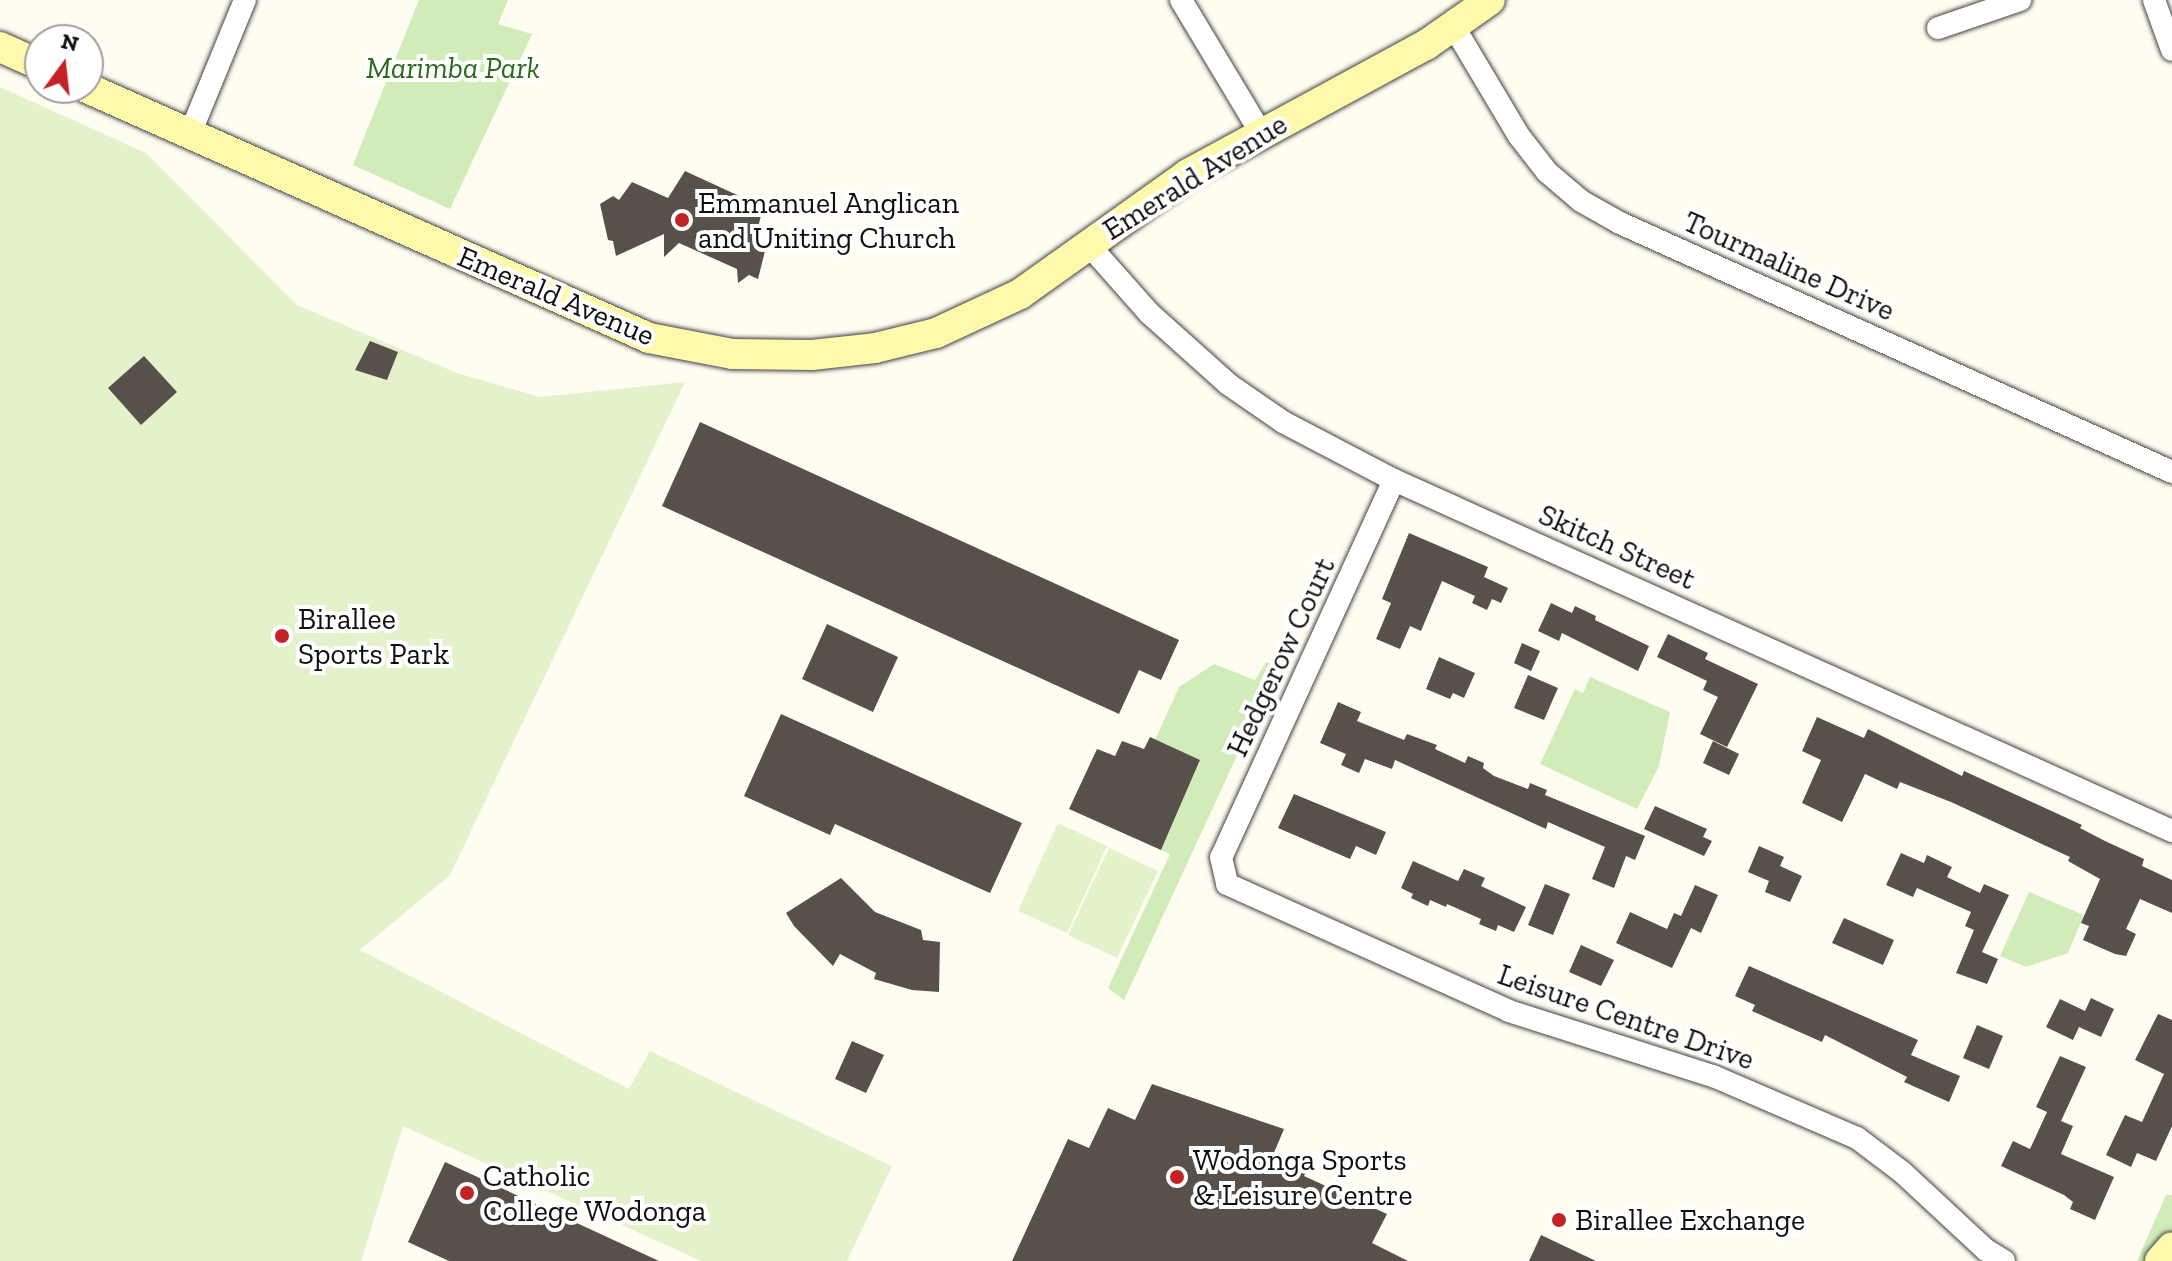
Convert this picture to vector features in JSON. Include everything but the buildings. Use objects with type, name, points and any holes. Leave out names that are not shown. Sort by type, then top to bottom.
[{"type":"street","points":[[190,134],[245,0]]},
{"type":"street","points":[[1181,0],[1261,133]]},
{"type":"street","name":"Emerald Avenue","points":[[104,96],[623,328],[666,343],[732,354],[784,356],[842,353],[936,333],[1020,294],[1188,174],[1454,27],[1490,0]]},
{"type":"street","points":[[1938,28],[2020,0]]},
{"type":"street","points":[[2154,0],[2172,50]]},
{"type":"street","name":"Tourmaline Drive","points":[[1454,27],[1519,136],[1547,172],[1581,201],[1620,223],[2171,470]]},
{"type":"street","points":[[0,47],[24,58]]},
{"type":"street","name":"Skitch Street","points":[[1088,244],[1149,313],[1228,384],[1283,422],[1394,480],[2172,831]]},
{"type":"street","name":"Hedgerow Court","points":[[1221,857],[1394,480]]},
{"type":"street","name":"Leisure Centre Drive","points":[[1221,857],[1227,884],[1509,1011],[1713,1076],[1857,1138],[1902,1172],[1986,1250],[2004,1261]]},
{"type":"street","points":[[2160,1261],[2172,1247]]},
{"type":"green space","name":"Marimba Park","points":[[419,0],[508,0],[498,24],[532,34],[450,209],[353,165]]},
{"type":"green space","name":"Birallee Sports Park","points":[[0,87],[24,98],[24,104],[38,104],[146,153],[297,305],[457,373],[540,397],[685,382],[450,875],[360,950],[629,1089],[650,1051],[892,1166],[847,1261],[701,1261],[403,1126],[361,1261],[0,1261]]},
{"type":"green space","points":[[1266,662],[1278,667],[1124,1000],[1108,988],[1170,854],[1161,850],[1200,761],[1155,740],[1179,687],[1214,664],[1255,680]]},
{"type":"green space","points":[[1590,677],[1670,712],[1659,766],[1637,809],[1540,764],[1575,689],[1583,693]]},
{"type":"green space","points":[[1058,823],[1107,846],[1067,933],[1018,911]]},
{"type":"green space","points":[[1109,848],[1158,871],[1117,958],[1068,935]]},
{"type":"green space","points":[[2029,892],[2084,915],[2068,953],[2026,967],[2000,956]]},
{"type":"green space","points":[[2166,1195],[2172,1195],[2172,1261],[2137,1261]]},
{"type":"place","name":"Emmanuel Anglican and Uniting Church","points":[[682,220]]},
{"type":"place","name":"Birallee Sports Park","points":[[282,636]]},
{"type":"place","name":"Wodonga Sports & Leisure Centre","points":[[1177,1177]]},
{"type":"place","name":"Catholic College Wodonga","points":[[467,1193]]},
{"type":"place","name":"Birallee Exchange","points":[[1559,1220]]}]
